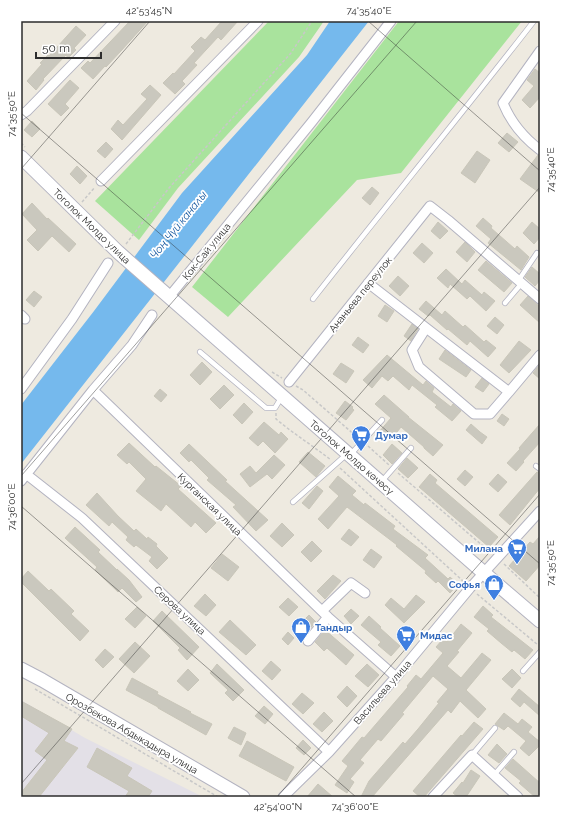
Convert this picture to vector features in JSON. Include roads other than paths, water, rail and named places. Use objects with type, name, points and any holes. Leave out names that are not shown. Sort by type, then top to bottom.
[{"type":"main road","name":"Тоголок Молдо улица","points":[[21,157],[123,250],[167,295]]},
{"type":"main road","name":"Тоголок Молдо көчөсү","points":[[167,295],[540,621]]},
{"type":"main road","name":"Орозбекова Абдыкадыра улица","points":[[21,669],[243,797]]},
{"type":"street","points":[[21,115],[27,111],[115,21]]},
{"type":"street","points":[[101,181],[258,21]]},
{"type":"street","name":"Кок-Сай улица","points":[[167,295],[311,122],[391,21]]},
{"type":"street","points":[[540,51],[503,103],[512,122],[521,133],[540,150]]},
{"type":"street","name":"Ананьева переулок","points":[[289,382],[430,206],[520,282]]},
{"type":"street","points":[[21,389],[72,319],[108,263]]},
{"type":"street","points":[[520,282],[540,299]]},
{"type":"street","points":[[368,283],[509,392]]},
{"type":"street","points":[[24,477],[93,390],[132,345],[152,315]]},
{"type":"street","points":[[426,328],[412,350],[419,367],[474,414],[490,414],[540,355]]},
{"type":"street","name":"Курганская улица","points":[[93,390],[325,614],[396,677]]},
{"type":"street","name":"Серова улица","points":[[24,477],[82,518],[329,752]]},
{"type":"street","name":"Васильева улица","points":[[284,797],[329,752],[396,677],[470,588],[540,512]]},
{"type":"street","points":[[308,641],[325,614],[351,583],[365,593]]},
{"type":"street","points":[[434,797],[472,755],[518,797]]},
{"type":"lane","points":[[313,299],[461,115],[534,21]]},
{"type":"lane","points":[[505,303],[520,282],[537,253]]},
{"type":"lane","points":[[200,352],[266,408],[275,408],[282,396]]},
{"type":"lane","points":[[293,502],[349,454],[382,420]]},
{"type":"lane","points":[[381,483],[411,448]]},
{"type":"lane","points":[[536,466],[540,470]]},
{"type":"lane","points":[[523,671],[540,652]]},
{"type":"lane","points":[[472,755],[495,728]]},
{"type":"lane","points":[[494,775],[514,752]]},
{"type":"water","name":"Чоң Чүй каналы","points":[[330,21],[369,21],[21,464],[21,405],[94,311],[182,193],[307,55]]},
{"type":"place","name":"Думар","points":[[361,452]]},
{"type":"place","name":"Милана","points":[[517,565]]},
{"type":"place","name":"Софья","points":[[494,601]]},
{"type":"place","name":"Тандыр","points":[[301,644]]},
{"type":"place","name":"Мидас","points":[[406,652]]}]
